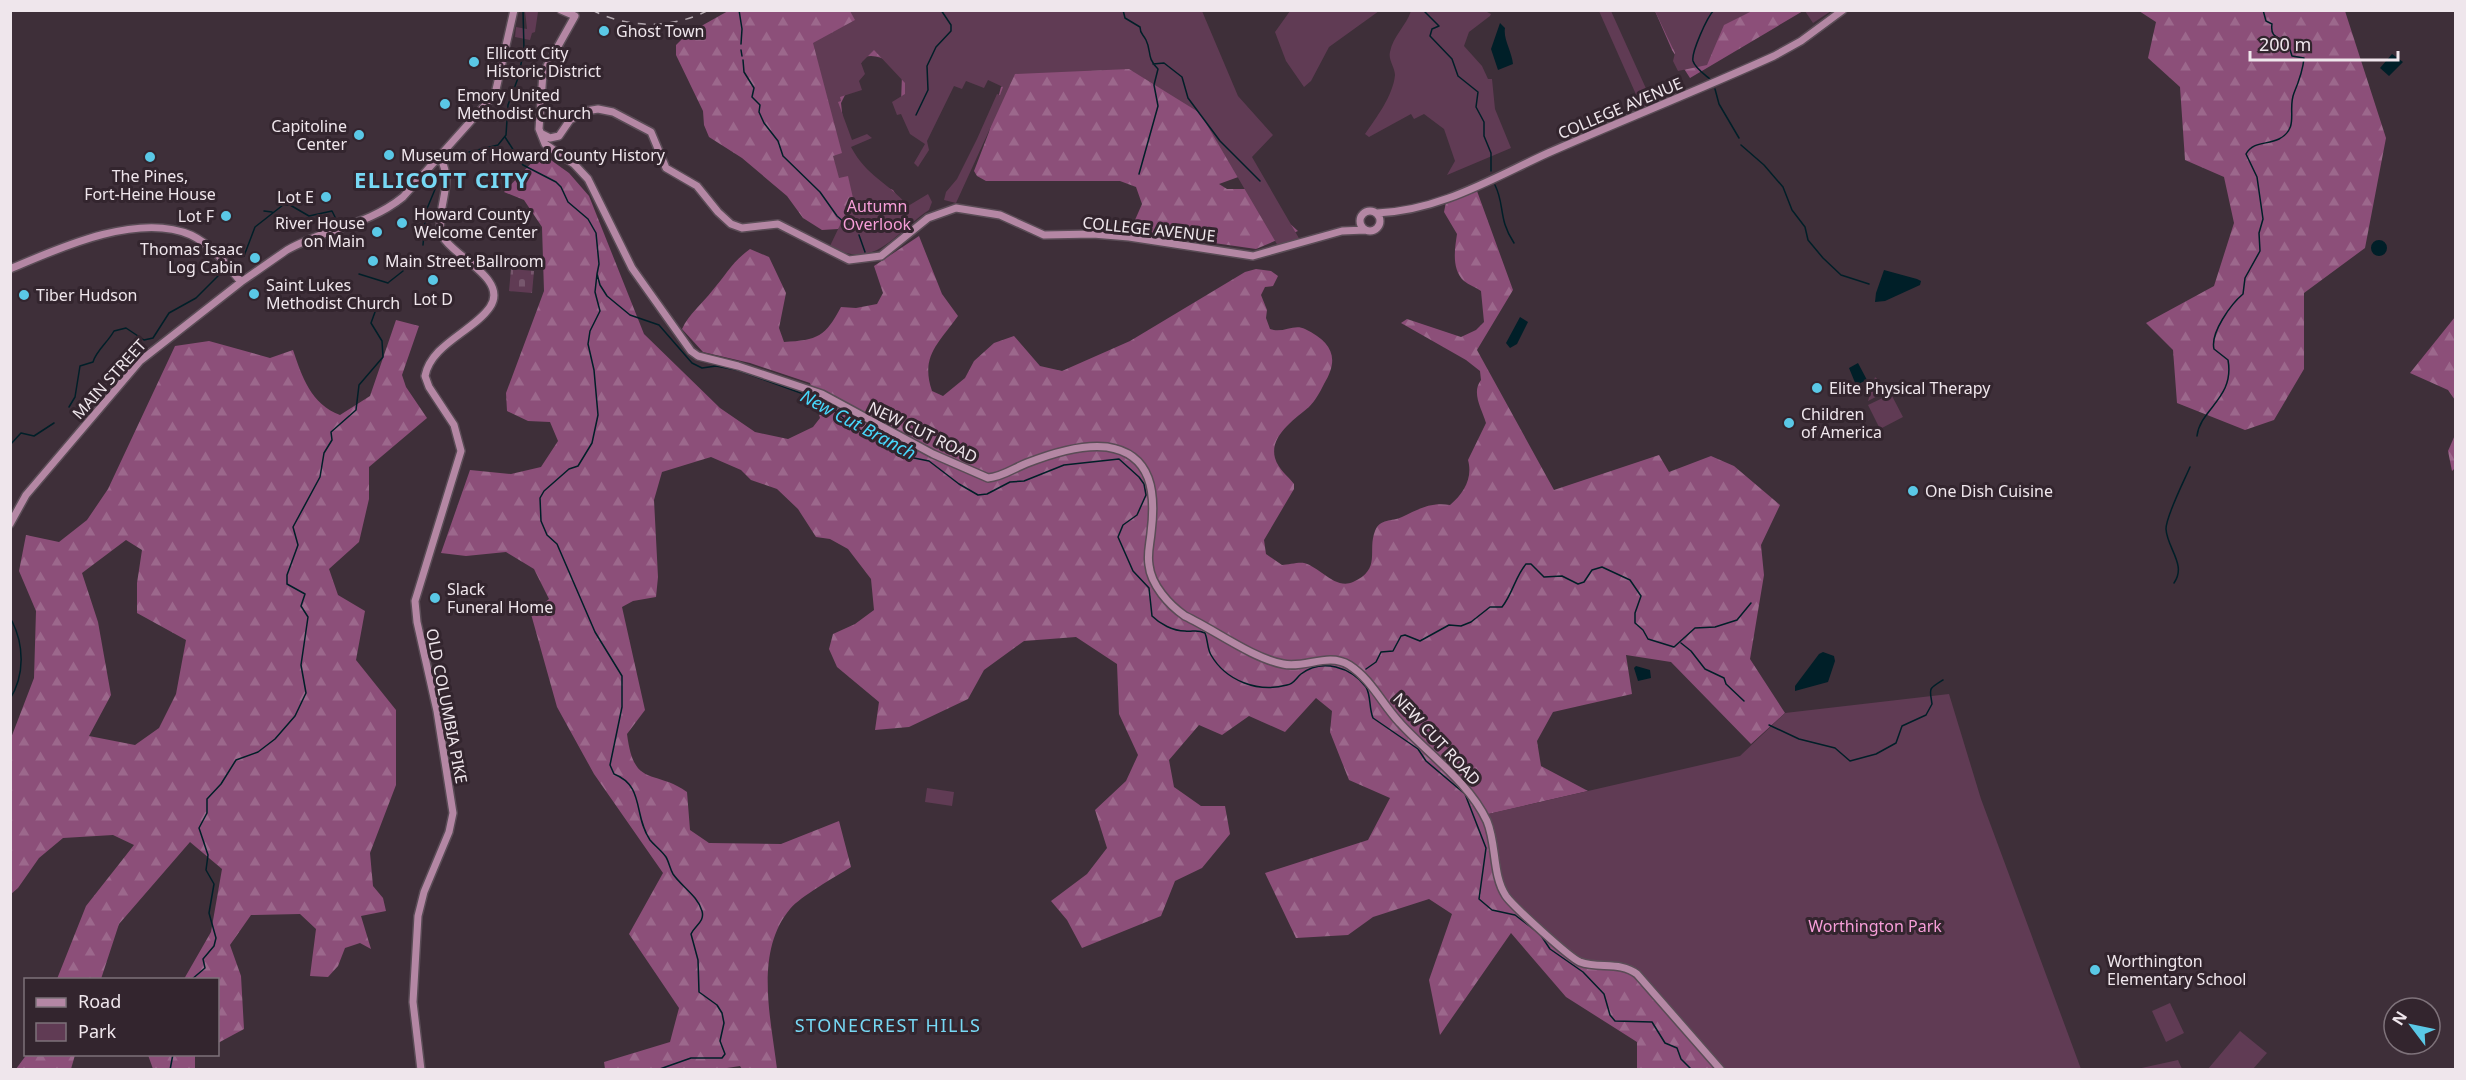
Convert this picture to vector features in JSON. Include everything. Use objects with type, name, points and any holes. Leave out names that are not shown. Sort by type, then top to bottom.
[{"type":"street","name":"MAIN STREET","points":[[10,524],[26,495],[136,366],[160,343],[241,282],[303,241],[367,221],[385,212],[403,197],[495,94],[514,10]]},
{"type":"street","points":[[542,134],[538,125],[543,73],[575,16],[561,10]]},
{"type":"street","name":"COLLEGE AVENUE","points":[[1342,231],[1368,211],[1398,212],[1468,190],[1547,153],[1764,61],[1790,48],[1843,10]]},
{"type":"street","name":"COLLEGE AVENUE","points":[[542,134],[550,138],[559,136],[570,120],[586,111],[598,109],[612,111],[651,132],[666,168],[697,186],[717,212],[731,224],[742,228],[778,224],[832,254],[849,260],[880,256],[928,218],[956,208],[1000,215],[1044,235],[1093,234],[1129,237],[1253,256],[1342,231],[1373,231],[1398,212]]},
{"type":"street","name":"NEW CUT ROAD","points":[[542,134],[545,144],[574,164],[588,179],[641,284],[684,343],[698,356],[807,388],[933,454],[988,478],[1044,457],[1093,447],[1128,453],[1142,463],[1148,474],[1153,517],[1148,564],[1151,576],[1173,607],[1185,616],[1276,663],[1294,666],[1332,659],[1347,664],[1366,679],[1400,724],[1473,797],[1492,838],[1502,888],[1515,907],[1574,959],[1587,964],[1625,967],[1637,974],[1721,1070]]},
{"type":"street","name":"OLD COLUMBIA PIKE","points":[[421,1070],[413,1002],[418,916],[423,892],[449,832],[453,813],[437,711],[417,622],[415,601],[419,581],[456,475],[461,451],[454,425],[429,387],[425,376],[429,366],[450,341],[490,307],[494,295],[485,276],[443,236],[441,225],[446,179],[440,156]]},
{"type":"street","points":[[1377,213],[1381,224]]},
{"type":"street","points":[[1360,217],[1365,230]]},
{"type":"street","points":[[10,269],[93,236],[153,229],[181,232],[202,242],[221,258],[241,282]]},
{"type":"green space","points":[[1483,10],[1491,14],[1490,16],[1469,32],[1464,46],[1482,66],[1488,79],[1492,79],[1495,109],[1511,148],[1447,175],[1455,161],[1444,129],[1424,114],[1414,119],[1411,114],[1369,137],[1365,134],[1383,106],[1394,83],[1395,75],[1390,52],[1411,11]]},
{"type":"green space","points":[[525,11],[538,12],[535,32],[532,33],[530,40],[515,37],[516,27],[527,29]]},
{"type":"green space","name":"Autumn Overlook","points":[[728,11],[1198,11],[1241,176],[1219,184],[1227,189],[1252,189],[1298,231],[1256,249],[1137,232],[1135,220],[1142,204],[1136,187],[1120,181],[986,181],[977,176],[974,171],[989,132],[1001,87],[1007,82],[971,76],[901,103],[902,75],[885,60],[875,56],[864,57],[841,103],[846,148],[869,180],[893,190],[911,218],[851,221],[838,229],[822,230],[803,218],[787,196],[742,158],[709,137],[704,125],[703,111],[676,55],[676,45],[687,34]]},
{"type":"green space","name":"Autumn Overlook","points":[[850,11],[1202,11],[1238,96],[1273,135],[1252,157],[1300,240],[1278,246],[1200,113],[1129,69],[1015,74],[956,203],[944,200],[946,192],[957,179],[977,139],[997,94],[1000,95],[1003,87],[988,80],[984,88],[966,81],[962,89],[954,86],[927,141],[929,150],[918,167],[914,163],[925,144],[910,134],[901,114],[897,115],[892,102],[905,94],[905,83],[874,50],[861,63],[865,74],[859,81],[862,90],[840,97],[841,101],[838,102],[852,140],[867,134],[872,138],[851,147],[864,166],[908,206],[928,194],[932,202],[929,210],[895,238],[873,252],[846,253],[830,246],[853,198],[848,176],[839,178],[833,156],[842,153],[813,43],[855,20]]},
{"type":"green space","points":[[1290,11],[1379,11],[1329,47],[1311,81],[1304,87],[1286,61],[1275,32]]},
{"type":"green space","points":[[1599,11],[1611,11],[1653,104],[1642,108]]},
{"type":"green space","points":[[1655,11],[1803,11],[1690,78],[1672,50]]},
{"type":"green space","points":[[1655,11],[1752,11],[1724,25],[1707,65],[1678,71],[1673,61],[1675,53]]},
{"type":"green space","points":[[1805,11],[1831,11],[1813,23]]},
{"type":"green space","points":[[2139,11],[2345,11],[2386,138],[2365,248],[2304,293],[2304,369],[2274,420],[2245,430],[2177,403],[2173,350],[2146,323],[2214,286],[2234,223],[2224,177],[2185,160],[2180,87],[2148,58],[2156,22]]},
{"type":"green space","points":[[541,153],[569,173],[589,196],[644,334],[720,408],[755,432],[788,439],[813,427],[820,418],[810,383],[750,363],[703,352],[682,329],[734,264],[750,249],[769,257],[786,293],[779,328],[784,342],[805,340],[819,335],[830,325],[841,307],[856,308],[877,304],[883,293],[874,266],[919,236],[942,294],[958,316],[933,350],[928,368],[932,391],[943,396],[965,378],[974,361],[994,343],[1014,336],[1040,366],[1062,371],[1130,341],[1245,272],[1256,269],[1271,271],[1278,276],[1273,286],[1265,287],[1261,295],[1267,310],[1266,318],[1270,329],[1301,327],[1314,334],[1322,339],[1331,352],[1332,366],[1315,399],[1284,429],[1276,442],[1274,450],[1276,462],[1294,484],[1294,489],[1264,540],[1266,554],[1282,565],[1304,563],[1310,565],[1334,581],[1346,584],[1362,577],[1368,571],[1372,559],[1373,538],[1380,524],[1436,504],[1450,505],[1463,490],[1468,479],[1468,460],[1486,423],[1477,396],[1481,380],[1480,371],[1466,360],[1401,323],[1407,319],[1461,337],[1476,330],[1484,322],[1481,291],[1464,281],[1457,271],[1455,246],[1457,234],[1444,212],[1446,202],[1477,191],[1513,290],[1477,350],[1554,490],[1659,455],[1669,472],[1711,456],[1734,466],[1780,505],[1761,545],[1764,575],[1750,659],[1785,713],[1751,744],[1671,662],[1626,655],[1632,694],[1553,712],[1537,741],[1541,766],[1588,791],[1489,814],[1496,829],[1504,881],[1549,931],[1566,947],[1629,963],[1638,969],[1725,1069],[1637,1069],[1637,1042],[1566,997],[1511,933],[1440,1035],[1429,980],[1452,914],[1429,899],[1373,917],[1348,935],[1296,938],[1265,873],[1368,840],[1390,798],[1349,780],[1330,732],[1332,711],[1316,698],[1285,732],[1249,716],[1222,735],[1199,725],[1169,760],[1174,787],[1201,806],[1225,806],[1230,834],[1202,868],[1175,881],[1161,916],[1082,948],[1067,920],[1051,901],[1087,874],[1107,848],[1095,810],[1126,781],[1138,755],[1119,714],[1117,664],[1076,637],[1024,641],[984,670],[968,699],[909,727],[875,730],[879,702],[837,667],[829,649],[833,634],[855,624],[874,610],[871,579],[848,549],[830,539],[816,537],[798,509],[777,489],[751,480],[741,470],[711,457],[662,472],[654,500],[658,577],[656,597],[633,601],[622,607],[645,710],[627,734],[630,751],[640,770],[687,792],[690,830],[709,843],[781,844],[839,821],[851,867],[795,904],[779,926],[772,945],[768,965],[768,986],[777,1069],[742,1069],[740,1066],[714,1070],[605,1069],[604,1062],[670,1042],[679,1008],[629,934],[663,873],[594,774],[557,707],[531,614],[549,599],[534,569],[506,552],[466,556],[441,553],[470,470],[511,474],[541,467],[558,441],[550,422],[528,421],[507,411],[506,393],[544,291],[542,227],[524,200],[504,192]]},
{"type":"green space","points":[[511,269],[534,271],[532,293],[509,291]]},
{"type":"green space","points":[[2455,317],[2455,400],[2448,390],[2410,373]]},
{"type":"green space","points":[[396,320],[419,326],[402,375],[406,387],[427,418],[369,467],[369,499],[359,542],[329,569],[338,595],[365,611],[356,660],[396,710],[396,785],[370,853],[373,886],[383,898],[386,911],[361,916],[371,949],[360,943],[345,948],[338,966],[328,977],[310,976],[316,929],[300,914],[251,915],[230,945],[241,976],[244,1029],[219,1042],[219,978],[185,978],[211,932],[222,869],[190,842],[119,924],[101,978],[57,978],[86,906],[134,845],[113,835],[63,838],[39,858],[18,888],[11,894],[11,738],[34,678],[36,611],[19,571],[26,535],[59,542],[87,520],[108,489],[175,346],[209,341],[270,358],[293,350],[304,380],[315,397],[340,415],[370,396]],"holes":[[[126,540],[142,550],[137,583],[137,613],[186,640],[176,694],[159,728],[135,745],[89,736],[111,695],[98,622],[82,573]]]},
{"type":"green space","points":[[1875,377],[1889,390],[1868,401]]},
{"type":"green space","points":[[1891,394],[1903,417],[1880,429],[1868,405]]},
{"type":"green space","points":[[2455,435],[2455,468],[2452,471],[2448,451]]},
{"type":"green space","name":"Worthington Park","points":[[1949,694],[1981,799],[2081,1069],[1725,1069],[1638,969],[1623,963],[1583,959],[1576,955],[1549,934],[1506,889],[1495,832],[1488,814],[1740,756],[1785,713]]},
{"type":"green space","points":[[927,788],[954,792],[952,806],[925,802]]},
{"type":"green space","points":[[2170,1003],[2184,1033],[2166,1042],[2152,1011]]},
{"type":"green space","points":[[2240,1031],[2267,1053],[2253,1069],[2208,1069]]},
{"type":"green space","points":[[26,1056],[75,1056],[71,1069],[16,1069]]},
{"type":"green space","points":[[148,1056],[195,1056],[195,1069],[153,1069]]},
{"type":"green space","points":[[2178,1060],[2182,1069],[2137,1069]]},
{"type":"water","points":[[1500,23],[1505,28],[1505,37],[1513,64],[1498,70],[1491,49]]},
{"type":"water","points":[[2392,54],[2403,62],[2389,76],[2380,68]]},
{"type":"water","points":[[2376,240],[2382,240],[2387,248],[2385,254],[2376,256],[2371,251],[2371,245]]},
{"type":"water","points":[[1884,270],[1917,279],[1921,281],[1920,285],[1885,301],[1875,302]]},
{"type":"water","points":[[1520,317],[1528,322],[1517,344],[1510,348],[1506,343]]},
{"type":"water","points":[[1858,363],[1867,380],[1856,385],[1849,368]]},
{"type":"water","points":[[1823,652],[1834,656],[1835,661],[1828,682],[1795,691],[1795,686],[1819,654]]},
{"type":"water","points":[[1636,666],[1650,670],[1651,678],[1638,681],[1634,668]]},
{"type":"waterway","points":[[469,152],[498,145],[506,135],[508,105],[518,78],[524,50],[523,10]]},
{"type":"waterway","points":[[739,10],[742,29],[741,44]]},
{"type":"waterway","points":[[916,115],[928,90],[927,66],[936,47],[951,31],[951,25],[941,10]]},
{"type":"waterway","points":[[1123,10],[1125,18],[1140,27],[1148,44],[1152,61],[1158,69],[1154,85],[1158,106],[1139,174]]},
{"type":"waterway","points":[[1423,10],[1439,26],[1432,29],[1430,36],[1452,59],[1458,76],[1478,92],[1476,107],[1484,122],[1484,136],[1491,153],[1491,171]]},
{"type":"waterway","points":[[1710,79],[1696,66],[1693,57],[1700,35],[1714,10]]},
{"type":"waterway","points":[[2197,436],[2204,418],[2222,394],[2229,373],[2228,360],[2214,349],[2215,335],[2227,312],[2243,294],[2245,278],[2260,251],[2259,233],[2263,219],[2257,177],[2246,154],[2252,147],[2279,139],[2289,130],[2292,118],[2292,99],[2304,58],[2292,56],[2288,43],[2272,32],[2272,24],[2266,21],[2263,10]]},
{"type":"waterway","points":[[741,50],[742,56]]},
{"type":"waterway","points":[[743,60],[744,72],[754,88],[752,97],[760,105],[759,112],[764,123],[778,141],[783,156],[820,192],[837,216],[852,229]]},
{"type":"waterway","points":[[1153,64],[1164,63],[1182,77],[1188,98],[1220,141],[1260,181]]},
{"type":"waterway","points":[[1715,89],[1719,104],[1739,138]]},
{"type":"waterway","name":"New Cut Branch","points":[[505,137],[523,165],[556,182],[568,202],[588,219],[596,233],[599,264],[597,274],[600,285],[607,296],[630,315],[659,325],[692,363],[702,368],[716,366],[737,370],[820,400],[859,430],[893,443],[909,457],[929,461],[978,495],[987,494],[1010,482],[1024,481],[1064,465],[1119,459],[1144,484],[1146,495],[1137,515],[1123,525],[1118,537],[1133,571],[1149,588],[1152,616],[1163,624],[1180,631],[1205,633],[1210,652],[1217,664],[1225,672],[1244,683],[1265,687],[1287,685],[1309,669],[1318,666],[1336,667],[1360,680],[1368,690],[1373,718],[1418,749],[1426,761],[1465,794],[1486,848],[1479,899],[1492,910],[1515,915],[1540,934],[1550,949],[1583,972],[1604,994],[1610,1015],[1615,1021],[1652,1022],[1665,1043],[1677,1048],[1681,1059],[1692,1070]]},
{"type":"waterway","points":[[1741,145],[1764,165],[1783,187],[1792,210],[1805,227],[1808,240],[1823,258],[1841,275],[1869,284]]},
{"type":"waterway","points":[[1495,185],[1506,227],[1514,243]]},
{"type":"waterway","points":[[423,245],[426,211],[436,187]]},
{"type":"waterway","points":[[244,256],[255,227],[283,205],[290,205],[309,216],[332,211],[337,221]]},
{"type":"waterway","points":[[264,211],[272,212]]},
{"type":"waterway","points":[[859,235],[865,252]]},
{"type":"waterway","points":[[389,282],[403,271]]},
{"type":"waterway","points":[[359,274],[388,283]]},
{"type":"waterway","points":[[597,274],[595,292],[600,311],[590,331],[588,344],[594,370],[598,415],[592,443],[578,466],[569,469],[544,491],[540,498],[541,521],[547,535],[557,544],[595,632],[622,676],[622,707],[610,765],[614,774],[624,779],[635,794],[650,840],[666,857],[673,874],[697,901],[703,915],[691,934],[698,960],[699,992],[717,1005],[722,1013],[724,1023],[720,1041],[725,1054],[722,1058],[691,1058],[657,1070]]},
{"type":"waterway","points":[[69,407],[75,397],[80,366],[93,362],[114,331],[126,328],[144,340],[153,338],[169,313],[196,298],[218,276]]},
{"type":"waterway","points":[[193,978],[205,968],[203,959],[214,946],[216,938],[209,913],[214,884],[206,870],[208,855],[199,828],[207,813],[207,799],[221,784],[236,760],[258,752],[275,739],[295,716],[306,693],[301,665],[308,617],[301,606],[305,594],[287,584],[287,575],[298,545],[293,527],[320,477],[324,453],[332,440],[331,432],[356,410],[359,385],[383,357],[382,341],[371,323],[375,312]]},
{"type":"waterway","points":[[10,445],[21,433],[34,436],[54,423]]},
{"type":"waterway","points":[[2174,583],[2178,570],[2177,563],[2166,529],[2172,507],[2190,467]]},
{"type":"waterway","points":[[1366,669],[1376,662],[1381,652],[1393,651],[1401,636],[1405,635],[1420,641],[1449,625],[1461,626],[1471,622],[1490,607],[1502,607],[1526,564],[1531,564],[1544,577],[1562,576],[1578,584],[1584,582],[1592,570],[1602,567],[1630,580],[1641,596],[1635,613],[1635,623],[1648,639],[1674,647],[1695,628],[1715,627],[1737,620],[1751,603]]},
{"type":"waterway","points":[[10,699],[18,680],[21,660],[19,640],[12,621]]},
{"type":"waterway","points":[[1681,643],[1691,651],[1705,669],[1724,678],[1726,684],[1744,701]]},
{"type":"waterway","points":[[1769,725],[1799,739],[1835,748],[1850,761],[1876,754],[1896,743],[1902,726],[1926,715],[1932,704],[1931,690],[1943,680]]},
{"type":"waterway","points":[[170,1070],[173,1056]]},
{"type":"railway","points":[[592,10],[621,21],[650,24],[680,21],[709,10]]},
{"type":"place","name":"Ghost Town","points":[[604,31]]},
{"type":"place","name":"Ellicott City Historic District","points":[[474,62]]},
{"type":"place","name":"Emory United Methodist Church","points":[[445,104]]},
{"type":"place","name":"Capitoline Center","points":[[359,135]]},
{"type":"place","name":"Museum of Howard County History","points":[[389,155]]},
{"type":"place","name":"The Pines, Fort-Heine House","points":[[150,157]]},
{"type":"place","name":"Lot E","points":[[326,197]]},
{"type":"place","name":"Lot F","points":[[226,216]]},
{"type":"place","name":"Howard County Welcome Center","points":[[402,223]]},
{"type":"place","name":"River House on Main","points":[[377,232]]},
{"type":"place","name":"Thomas Isaac Log Cabin","points":[[255,258]]},
{"type":"place","name":"Main Street Ballroom","points":[[373,261]]},
{"type":"place","name":"Lot D","points":[[433,280]]},
{"type":"place","name":"Saint Lukes Methodist Church","points":[[254,294]]},
{"type":"place","name":"Tiber Hudson","points":[[24,295]]},
{"type":"place","name":"Elite Physical Therapy","points":[[1817,388]]},
{"type":"place","name":"Children of America","points":[[1789,423]]},
{"type":"place","name":"One Dish Cuisine","points":[[1913,491]]},
{"type":"place","name":"Slack Funeral Home","points":[[435,598]]},
{"type":"place","name":"Worthington Elementary School","points":[[2095,970]]},
{"type":"district","name":"ELLICOTT CITY","points":[[442,180]]},
{"type":"district","name":"STONECREST HILLS","points":[[888,1026]]}]
